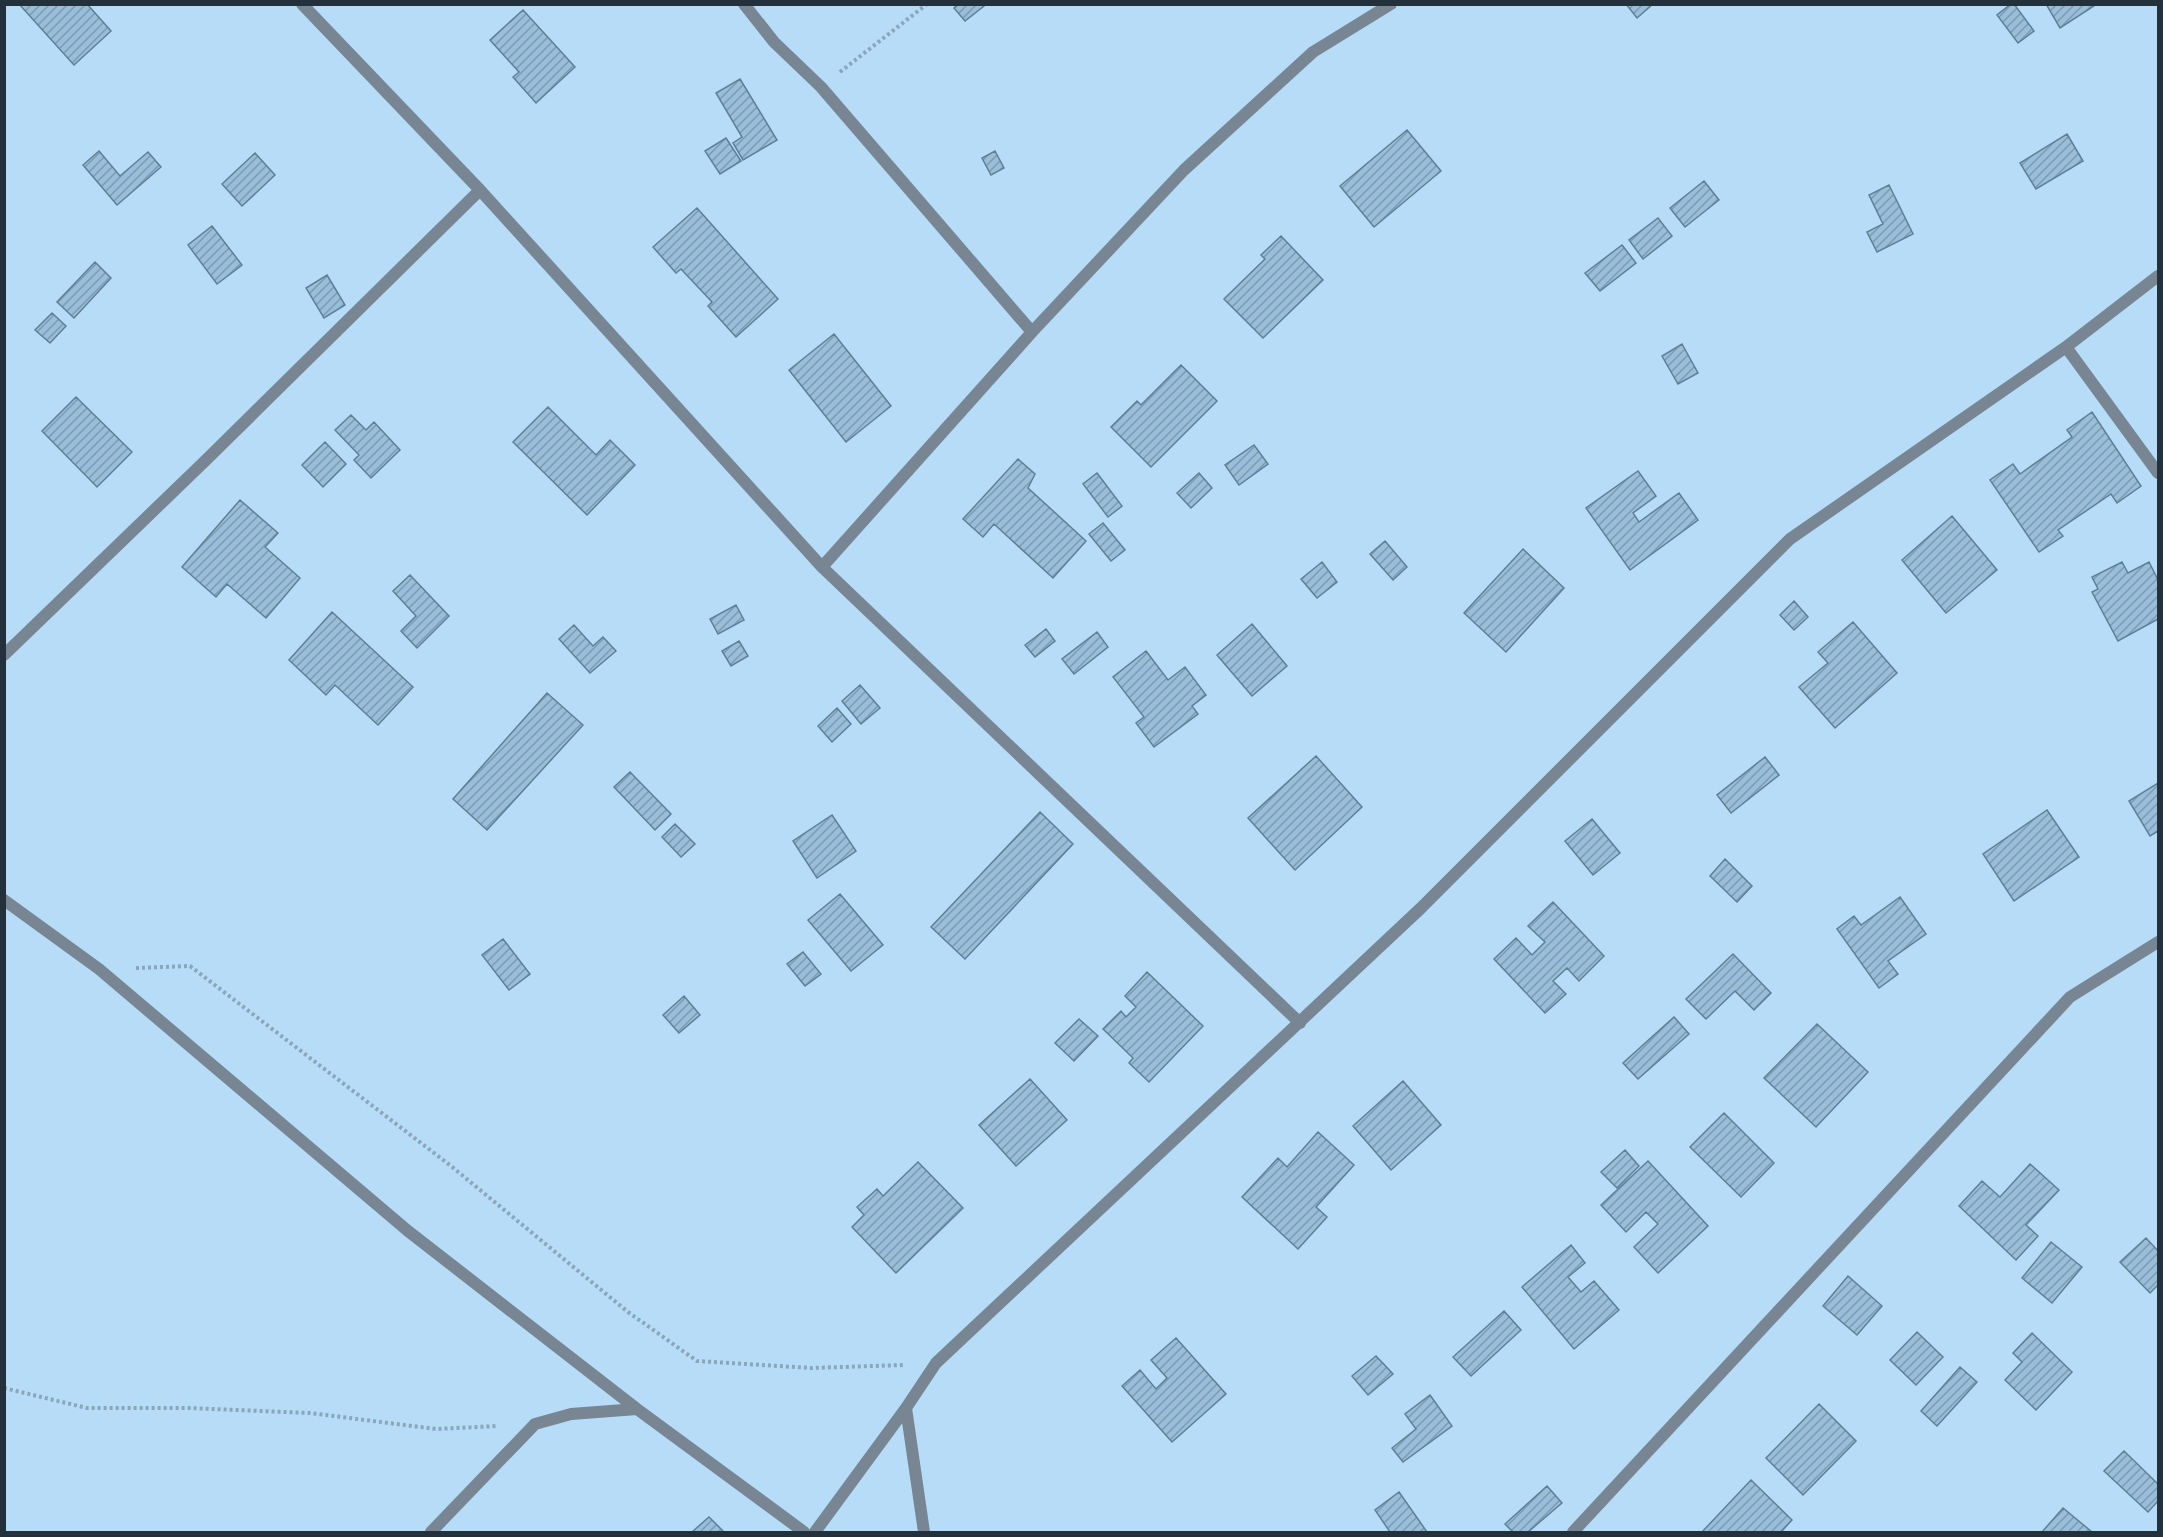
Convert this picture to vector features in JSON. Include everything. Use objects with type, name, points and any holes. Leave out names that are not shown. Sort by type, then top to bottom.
[{"type":"street","points":[[302,4],[480,190],[822,567],[1300,1023]]},
{"type":"street","points":[[744,4],[774,42],[821,87],[1032,332]]},
{"type":"street","points":[[822,567],[1032,332],[1184,170],[1313,52],[1391,4]]},
{"type":"street","points":[[4,655],[480,190]]},
{"type":"street","points":[[815,1533],[936,1364],[1421,908],[1790,539],[2066,347],[2158,276]]},
{"type":"street","points":[[2066,347],[2158,473]]},
{"type":"street","points":[[4,900],[99,969],[408,1231],[637,1409],[804,1533]]},
{"type":"street","points":[[1573,1533],[2070,997],[2158,942]]},
{"type":"street","points":[[906,1408],[924,1533]]},
{"type":"street","points":[[431,1533],[536,1424],[571,1414],[637,1409]]},
{"type":"path","points":[[821,87],[927,4]]},
{"type":"path","points":[[99,969],[190,966],[451,1166],[628,1312],[696,1361],[811,1368],[936,1364]]},
{"type":"path","points":[[4,1388],[87,1408],[189,1408],[310,1413],[436,1429],[536,1424]]},
{"type":"building","points":[[19,4],[87,4],[111,31],[74,65]]},
{"type":"building","points":[[958,4],[983,4],[984,6],[965,21],[954,8]]},
{"type":"building","points":[[1626,4],[1653,4],[1637,18]]},
{"type":"building","points":[[2014,4],[2034,31],[2018,43],[1997,15]]},
{"type":"building","points":[[2046,4],[2097,4],[2060,28]]},
{"type":"building","points":[[523,10],[575,67],[536,103],[513,77],[519,72],[490,40]]},
{"type":"building","points":[[740,79],[777,140],[743,160],[733,143],[742,137],[716,93]]},
{"type":"building","points":[[1407,130],[1441,171],[1374,227],[1340,186]]},
{"type":"building","points":[[2067,134],[2083,161],[2036,189],[2020,163]]},
{"type":"building","points":[[726,138],[741,161],[720,174],[705,151]]},
{"type":"building","points":[[99,151],[120,176],[148,152],[161,167],[117,205],[83,165]]},
{"type":"building","points":[[995,151],[1004,168],[991,175],[982,158]]},
{"type":"building","points":[[255,153],[275,175],[242,206],[222,184]]},
{"type":"building","points":[[1704,181],[1719,200],[1685,227],[1670,208]]},
{"type":"building","points":[[1889,185],[1913,234],[1877,252],[1867,232],[1883,224],[1869,195]]},
{"type":"building","points":[[697,208],[778,299],[736,337],[708,306],[712,302],[681,269],[676,273],[653,247]]},
{"type":"building","points":[[1658,218],[1672,236],[1643,259],[1629,240]]},
{"type":"building","points":[[212,226],[242,265],[217,284],[188,245]]},
{"type":"building","points":[[1281,236],[1323,280],[1263,338],[1224,299],[1265,259],[1261,255]]},
{"type":"building","points":[[1622,245],[1636,263],[1600,291],[1585,273]]},
{"type":"building","points":[[95,262],[111,278],[74,318],[57,302]]},
{"type":"building","points":[[327,275],[345,305],[324,318],[306,288]]},
{"type":"building","points":[[52,313],[66,326],[50,343],[35,330]]},
{"type":"building","points":[[834,334],[891,406],[846,442],[789,370]]},
{"type":"building","points":[[1682,344],[1698,373],[1678,384],[1662,356]]},
{"type":"building","points":[[1181,365],[1217,401],[1151,467],[1111,427],[1137,401],[1141,405]]},
{"type":"building","points":[[76,397],[132,452],[97,487],[42,431]]},
{"type":"building","points":[[548,407],[596,455],[610,440],[635,465],[587,515],[513,442]]},
{"type":"building","points":[[2092,412],[2141,486],[2117,503],[2111,494],[2058,530],[2063,536],[2039,552],[1990,480],[2013,464],[2020,474],[2072,437],[2067,430]]},
{"type":"building","points":[[351,415],[366,430],[374,422],[400,450],[371,478],[354,460],[359,455],[335,430]]},
{"type":"building","points":[[325,442],[346,464],[323,487],[302,465]]},
{"type":"building","points":[[1254,445],[1268,464],[1239,485],[1225,465]]},
{"type":"building","points":[[1018,459],[1035,474],[1028,488],[1086,541],[1053,578],[994,524],[983,537],[963,519]]},
{"type":"building","points":[[1638,471],[1656,496],[1633,513],[1639,522],[1679,493],[1698,520],[1630,570],[1586,508]]},
{"type":"building","points":[[1097,473],[1122,506],[1108,517],[1083,484]]},
{"type":"building","points":[[1199,473],[1212,488],[1191,508],[1177,493]]},
{"type":"building","points":[[240,500],[278,533],[265,547],[300,578],[266,618],[227,584],[216,597],[182,567]]},
{"type":"building","points":[[1952,516],[1997,570],[1946,613],[1902,560]]},
{"type":"building","points":[[1103,523],[1125,550],[1111,561],[1089,534]]},
{"type":"building","points":[[1385,541],[1407,567],[1393,580],[1370,554]]},
{"type":"building","points":[[1523,549],[1564,588],[1506,652],[1464,613]]},
{"type":"building","points":[[1322,562],[1337,582],[1317,598],[1301,579]]},
{"type":"building","points":[[2122,562],[2128,573],[2149,562],[2158,580],[2158,619],[2118,641],[2092,592],[2098,589],[2092,577]]},
{"type":"building","points":[[410,575],[449,616],[417,648],[401,631],[416,616],[393,591]]},
{"type":"building","points":[[1794,601],[1808,617],[1794,630],[1780,615]]},
{"type":"building","points":[[736,605],[744,620],[718,634],[710,619]]},
{"type":"building","points":[[332,612],[413,687],[378,725],[335,685],[326,695],[289,660]]},
{"type":"building","points":[[1853,622],[1897,673],[1835,728],[1799,687],[1828,663],[1818,652]]},
{"type":"building","points":[[1252,624],[1287,666],[1252,696],[1217,655]]},
{"type":"building","points":[[574,625],[593,646],[603,637],[616,651],[590,673],[559,639]]},
{"type":"building","points":[[1046,629],[1055,641],[1035,657],[1025,645]]},
{"type":"building","points":[[1097,632],[1108,647],[1074,674],[1062,659]]},
{"type":"building","points":[[739,641],[748,656],[731,666],[722,651]]},
{"type":"building","points":[[1146,651],[1168,680],[1185,667],[1206,695],[1192,706],[1198,714],[1154,747],[1136,723],[1144,717],[1113,677]]},
{"type":"building","points":[[860,685],[880,708],[861,724],[842,701]]},
{"type":"building","points":[[547,693],[583,725],[487,830],[453,799]]},
{"type":"building","points":[[837,708],[851,724],[832,742],[818,726]]},
{"type":"building","points":[[1316,756],[1362,807],[1295,870],[1248,818]]},
{"type":"building","points":[[1765,757],[1779,775],[1731,813],[1717,795]]},
{"type":"building","points":[[630,772],[671,814],[655,830],[614,787]]},
{"type":"building","points":[[2158,783],[2158,831],[2150,836],[2129,801]]},
{"type":"building","points":[[2047,810],[2079,857],[2014,901],[1983,854]]},
{"type":"building","points":[[1040,812],[1073,844],[965,959],[931,927]]},
{"type":"building","points":[[832,815],[856,851],[817,878],[793,841]]},
{"type":"building","points":[[1592,819],[1620,853],[1593,875],[1565,841]]},
{"type":"building","points":[[675,824],[695,844],[681,857],[662,837]]},
{"type":"building","points":[[1725,859],[1752,886],[1737,902],[1710,876]]},
{"type":"building","points":[[840,894],[883,945],[851,971],[808,920]]},
{"type":"building","points":[[1900,897],[1926,934],[1888,961],[1898,974],[1879,988],[1837,929],[1854,916],[1861,925]]},
{"type":"building","points":[[1553,902],[1604,956],[1579,981],[1567,968],[1553,981],[1566,994],[1545,1013],[1494,959],[1516,938],[1532,955],[1545,942],[1528,926]]},
{"type":"building","points":[[503,939],[530,974],[509,990],[482,955]]},
{"type":"building","points":[[803,952],[821,974],[805,986],[787,964]]},
{"type":"building","points":[[1733,954],[1771,993],[1754,1010],[1735,991],[1706,1019],[1686,999]]},
{"type":"building","points":[[1147,972],[1203,1026],[1149,1082],[1129,1063],[1133,1058],[1103,1029],[1121,1011],[1126,1017],[1136,1007],[1125,996]]},
{"type":"building","points":[[684,996],[700,1015],[679,1033],[663,1015]]},
{"type":"building","points":[[1674,1017],[1689,1034],[1638,1079],[1623,1063]]},
{"type":"building","points":[[1079,1019],[1098,1036],[1074,1061],[1055,1043]]},
{"type":"building","points":[[1817,1024],[1868,1072],[1816,1127],[1764,1078]]},
{"type":"building","points":[[1030,1079],[1067,1120],[1016,1166],[979,1125]]},
{"type":"building","points":[[1403,1081],[1441,1125],[1391,1170],[1353,1126]]},
{"type":"building","points":[[1724,1113],[1774,1163],[1741,1197],[1690,1147]]},
{"type":"building","points":[[1318,1132],[1354,1165],[1316,1207],[1327,1217],[1298,1249],[1242,1197],[1278,1158],[1287,1167]]},
{"type":"building","points":[[1625,1150],[1639,1166],[1617,1188],[1601,1172]]},
{"type":"building","points":[[1648,1161],[1708,1226],[1658,1273],[1634,1247],[1658,1224],[1646,1212],[1626,1232],[1601,1205]]},
{"type":"building","points":[[918,1162],[963,1208],[896,1273],[852,1227],[864,1215],[857,1207],[877,1189],[883,1196]]},
{"type":"building","points":[[2030,1164],[2059,1190],[2026,1225],[2038,1236],[2016,1260],[1959,1206],[1982,1181],[2000,1197]]},
{"type":"building","points":[[2146,1238],[2158,1251],[2158,1285],[2150,1293],[2120,1262]]},
{"type":"building","points":[[2051,1242],[2082,1267],[2052,1303],[2022,1278]]},
{"type":"building","points":[[1571,1245],[1585,1263],[1568,1277],[1581,1292],[1594,1281],[1619,1310],[1574,1349],[1522,1287]]},
{"type":"building","points":[[1848,1276],[1882,1306],[1857,1335],[1823,1306]]},
{"type":"building","points":[[1504,1311],[1521,1330],[1471,1376],[1453,1357]]},
{"type":"building","points":[[1917,1332],[1943,1357],[1916,1385],[1890,1360]]},
{"type":"building","points":[[2032,1333],[2072,1372],[2036,1410],[2005,1380],[2022,1362],[2013,1353]]},
{"type":"building","points":[[1176,1338],[1226,1394],[1172,1442],[1122,1386],[1140,1370],[1156,1389],[1167,1378],[1151,1360]]},
{"type":"building","points":[[1376,1356],[1393,1374],[1368,1395],[1352,1376]]},
{"type":"building","points":[[1960,1367],[1977,1382],[1937,1426],[1921,1411]]},
{"type":"building","points":[[1430,1395],[1452,1426],[1403,1462],[1392,1448],[1416,1429],[1405,1414]]},
{"type":"building","points":[[1819,1404],[1856,1441],[1803,1495],[1766,1458]]},
{"type":"building","points":[[2124,1451],[2158,1484],[2158,1501],[2148,1512],[2104,1471]]},
{"type":"building","points":[[1751,1480],[1792,1520],[1781,1532],[1702,1532]]},
{"type":"building","points":[[1547,1486],[1562,1503],[1528,1532],[1513,1532],[1505,1524]]},
{"type":"building","points":[[1399,1492],[1427,1532],[1390,1532],[1375,1510]]},
{"type":"building","points":[[2063,1508],[2092,1532],[2042,1532]]},
{"type":"building","points":[[709,1517],[724,1532],[692,1532]]}]
